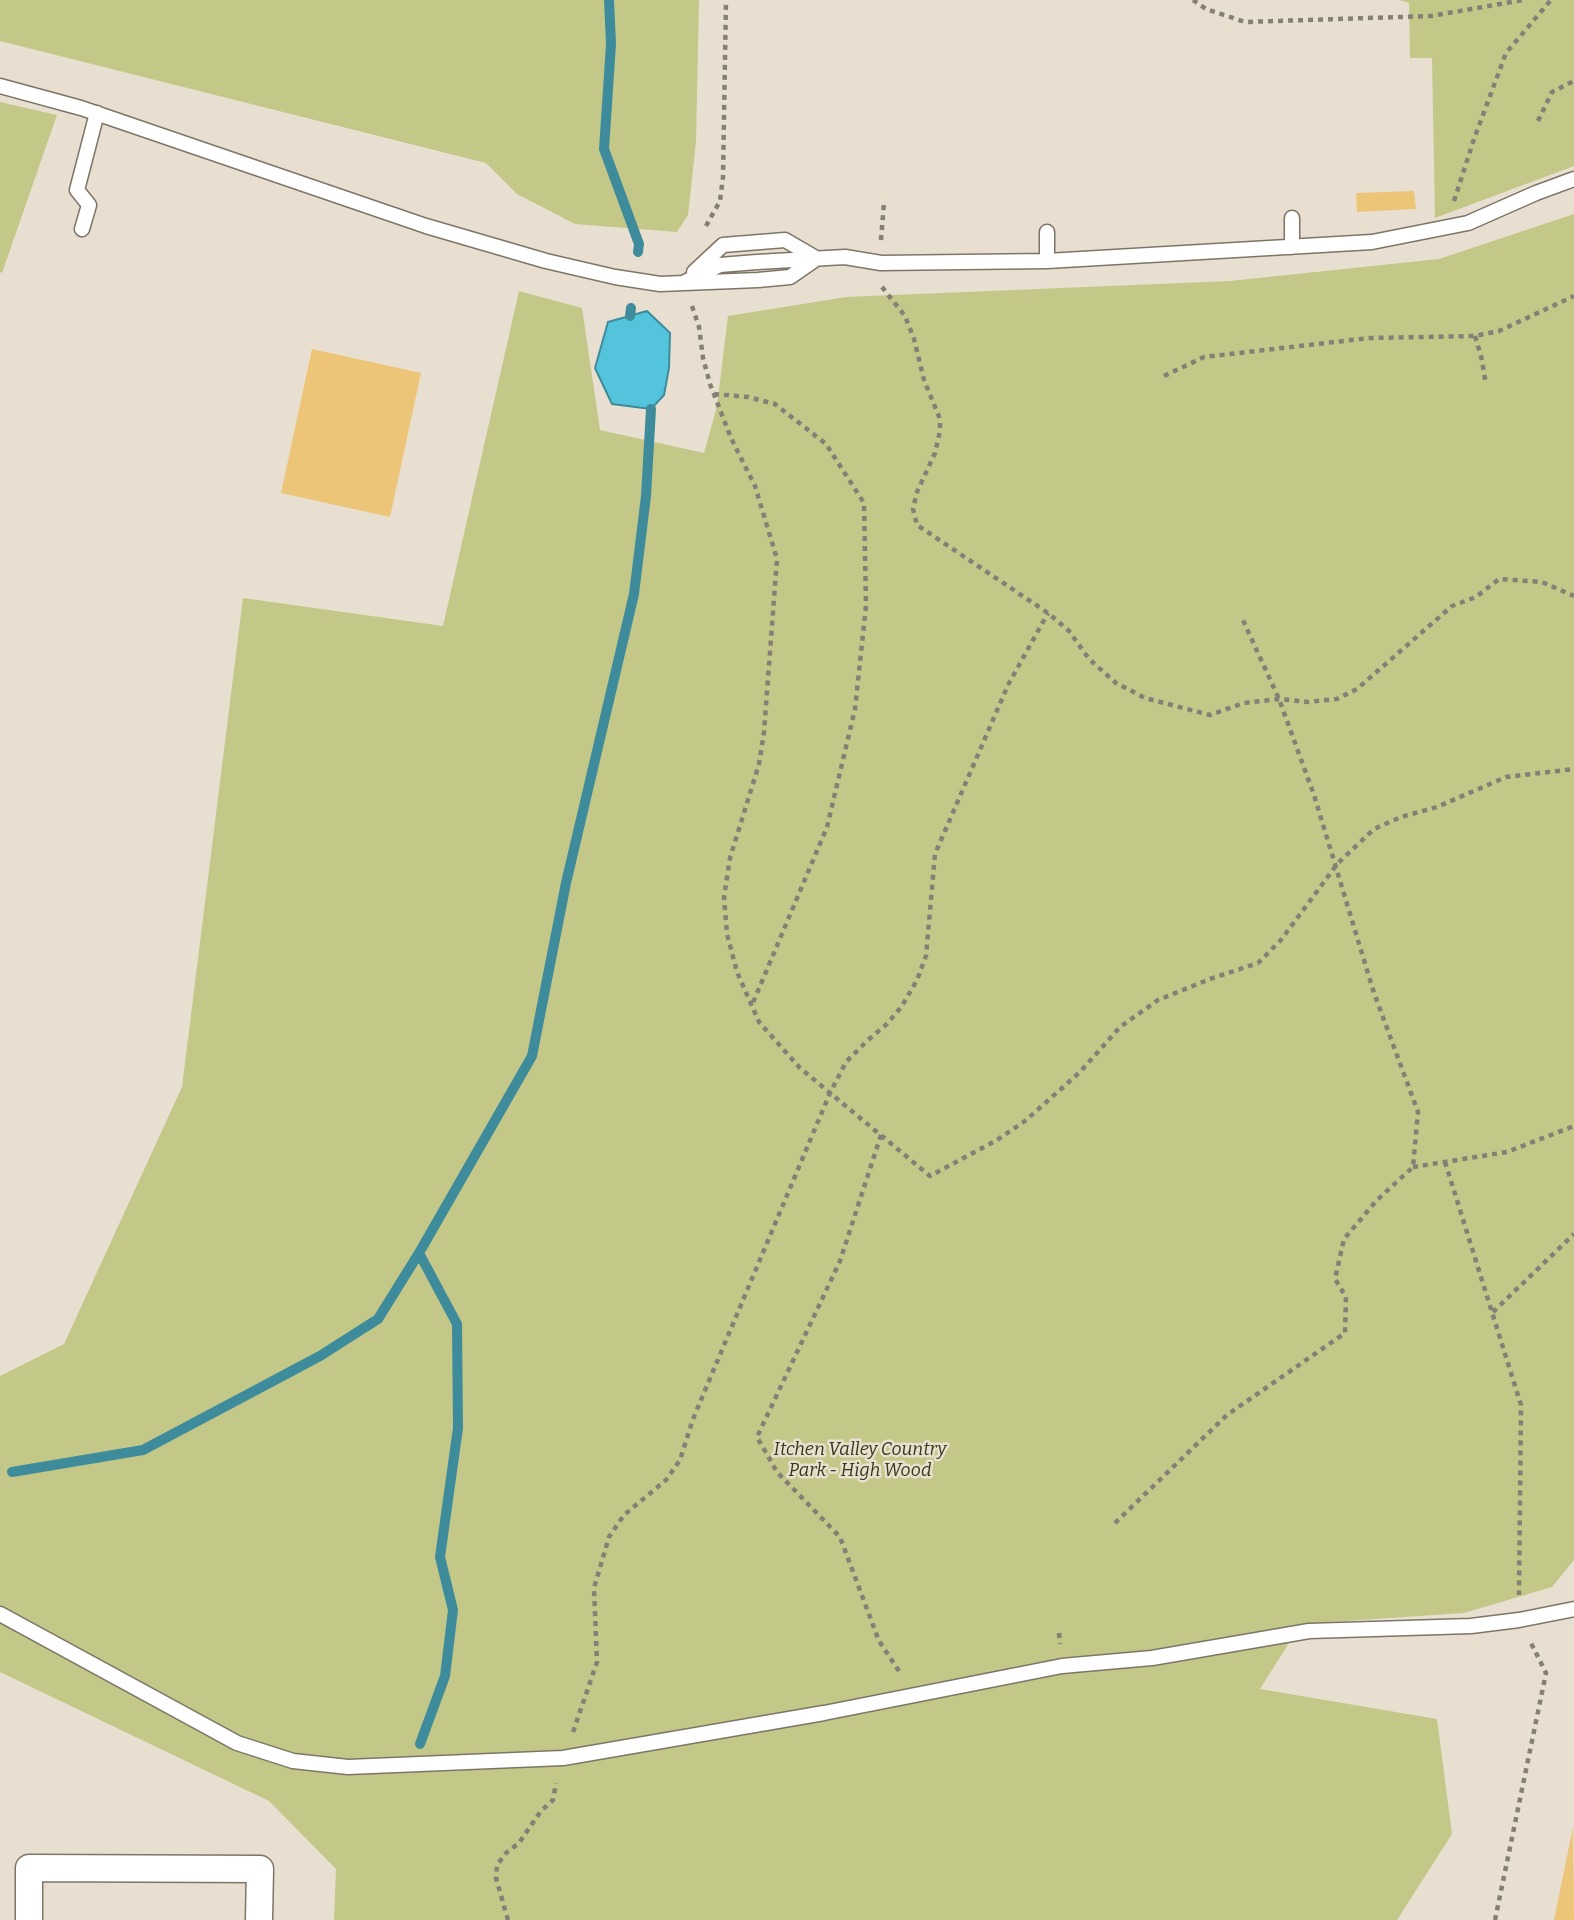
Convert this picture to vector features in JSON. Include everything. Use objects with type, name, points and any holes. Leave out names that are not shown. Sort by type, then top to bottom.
[{"type":"street","points":[[29,1920],[29,1868],[260,1869],[259,1920]]},
{"type":"lane","points":[[0,86],[97,113],[426,226],[546,261],[660,284],[790,277],[817,259],[845,257],[881,263],[1047,261],[1371,242],[1468,223],[1574,179]]},
{"type":"lane","points":[[82,229],[89,205],[77,190],[97,113]]},
{"type":"lane","points":[[1292,218],[1292,247]]},
{"type":"lane","points":[[1047,232],[1047,261]]},
{"type":"lane","points":[[683,283],[723,245],[785,240],[817,259]]},
{"type":"lane","points":[[0,1614],[237,1743],[293,1761],[348,1767],[563,1758],[824,1713],[1062,1666],[1152,1658],[1309,1631],[1471,1626],[1574,1609]]},
{"type":"path","points":[[703,229],[720,201],[723,177],[726,0]]},
{"type":"path","points":[[1193,0],[1206,9],[1245,22],[1431,16],[1523,0]]},
{"type":"path","points":[[1450,227],[1455,194],[1506,53],[1551,0]]},
{"type":"path","points":[[1538,121],[1552,92],[1574,80]]},
{"type":"path","points":[[884,203],[882,288],[905,316],[924,380],[940,418],[935,453],[917,492],[913,509],[917,525],[1048,613],[1069,631],[1088,659],[1116,683],[1145,698],[1210,715],[1244,703],[1279,699],[1308,702],[1337,699],[1357,689],[1452,606],[1476,597],[1500,579],[1542,582],[1574,596]]},
{"type":"path","points":[[683,283],[699,327],[703,358],[714,394],[731,438],[755,486],[778,559],[762,742],[750,794],[730,858],[724,898],[727,934],[759,1022],[800,1068],[930,1176],[997,1140],[1054,1097],[1120,1027],[1158,1000],[1258,963],[1281,940],[1334,867],[1374,829],[1401,817],[1437,807],[1506,777],[1574,769]]},
{"type":"path","points":[[1164,376],[1204,356],[1369,338],[1475,336],[1499,331],[1574,296]]},
{"type":"path","points":[[1475,336],[1486,384]]},
{"type":"path","points":[[714,394],[748,397],[775,404],[827,444],[864,503],[866,606],[855,709],[827,827],[751,1005]]},
{"type":"path","points":[[508,1920],[496,1878],[497,1865],[506,1853],[519,1843],[552,1800],[563,1758],[597,1662],[594,1588],[609,1537],[624,1515],[666,1480],[681,1460],[694,1419],[830,1093],[846,1062],[887,1024],[902,1006],[917,980],[926,956],[935,854],[1008,685],[1048,613]]},
{"type":"path","points":[[1242,618],[1279,699],[1314,795],[1374,993],[1418,1112],[1413,1167]]},
{"type":"path","points":[[1115,1523],[1227,1415],[1345,1333],[1346,1297],[1335,1279],[1345,1239],[1377,1200],[1413,1167],[1507,1152],[1574,1126]]},
{"type":"path","points":[[881,1135],[840,1261],[757,1437],[777,1472],[840,1537],[880,1641],[914,1695]]},
{"type":"path","points":[[1445,1162],[1521,1405],[1519,1620],[1546,1673],[1495,1920]]},
{"type":"path","points":[[1493,1312],[1574,1234]]},
{"type":"green space","points":[[0,0],[699,0],[696,142],[688,215],[677,232],[575,224],[517,194],[486,163],[0,41]]},
{"type":"green space","points":[[1399,0],[1574,0],[1574,166],[1435,218],[1432,58],[1410,58],[1409,3]]},
{"type":"green space","points":[[0,102],[57,115],[2,273],[0,272]]},
{"type":"green space","name":"Itchen Valley Country Park - High Wood","points":[[1574,214],[1574,1560],[1552,1587],[1464,1613],[1301,1624],[1260,1689],[1437,1719],[1452,1834],[1397,1920],[334,1920],[336,1869],[269,1801],[0,1672],[0,1376],[64,1344],[182,1087],[243,598],[443,626],[519,291],[582,308],[600,430],[704,453],[717,406],[728,316],[846,297],[1230,281],[1439,259]]},
{"type":"water","points":[[647,311],[670,333],[669,368],[664,395],[651,409],[612,404],[595,368],[608,322]]},
{"type":"building","points":[[1414,191],[1416,209],[1357,212],[1356,193]]},
{"type":"building","points":[[312,349],[421,373],[390,517],[281,493]]},
{"type":"building","points":[[1573,1827],[1574,1920],[1554,1920]]},
{"type":"waterway","points":[[609,0],[611,44],[604,149],[639,244],[638,252]]},
{"type":"waterway","points":[[630,316],[631,308]]},
{"type":"waterway","points":[[12,1472],[143,1450],[320,1356],[378,1319],[419,1253],[532,1056],[566,883],[634,594],[646,496],[651,409]]},
{"type":"waterway","points":[[419,1253],[457,1324],[458,1428],[440,1557],[453,1610],[445,1676],[420,1744]]}]
